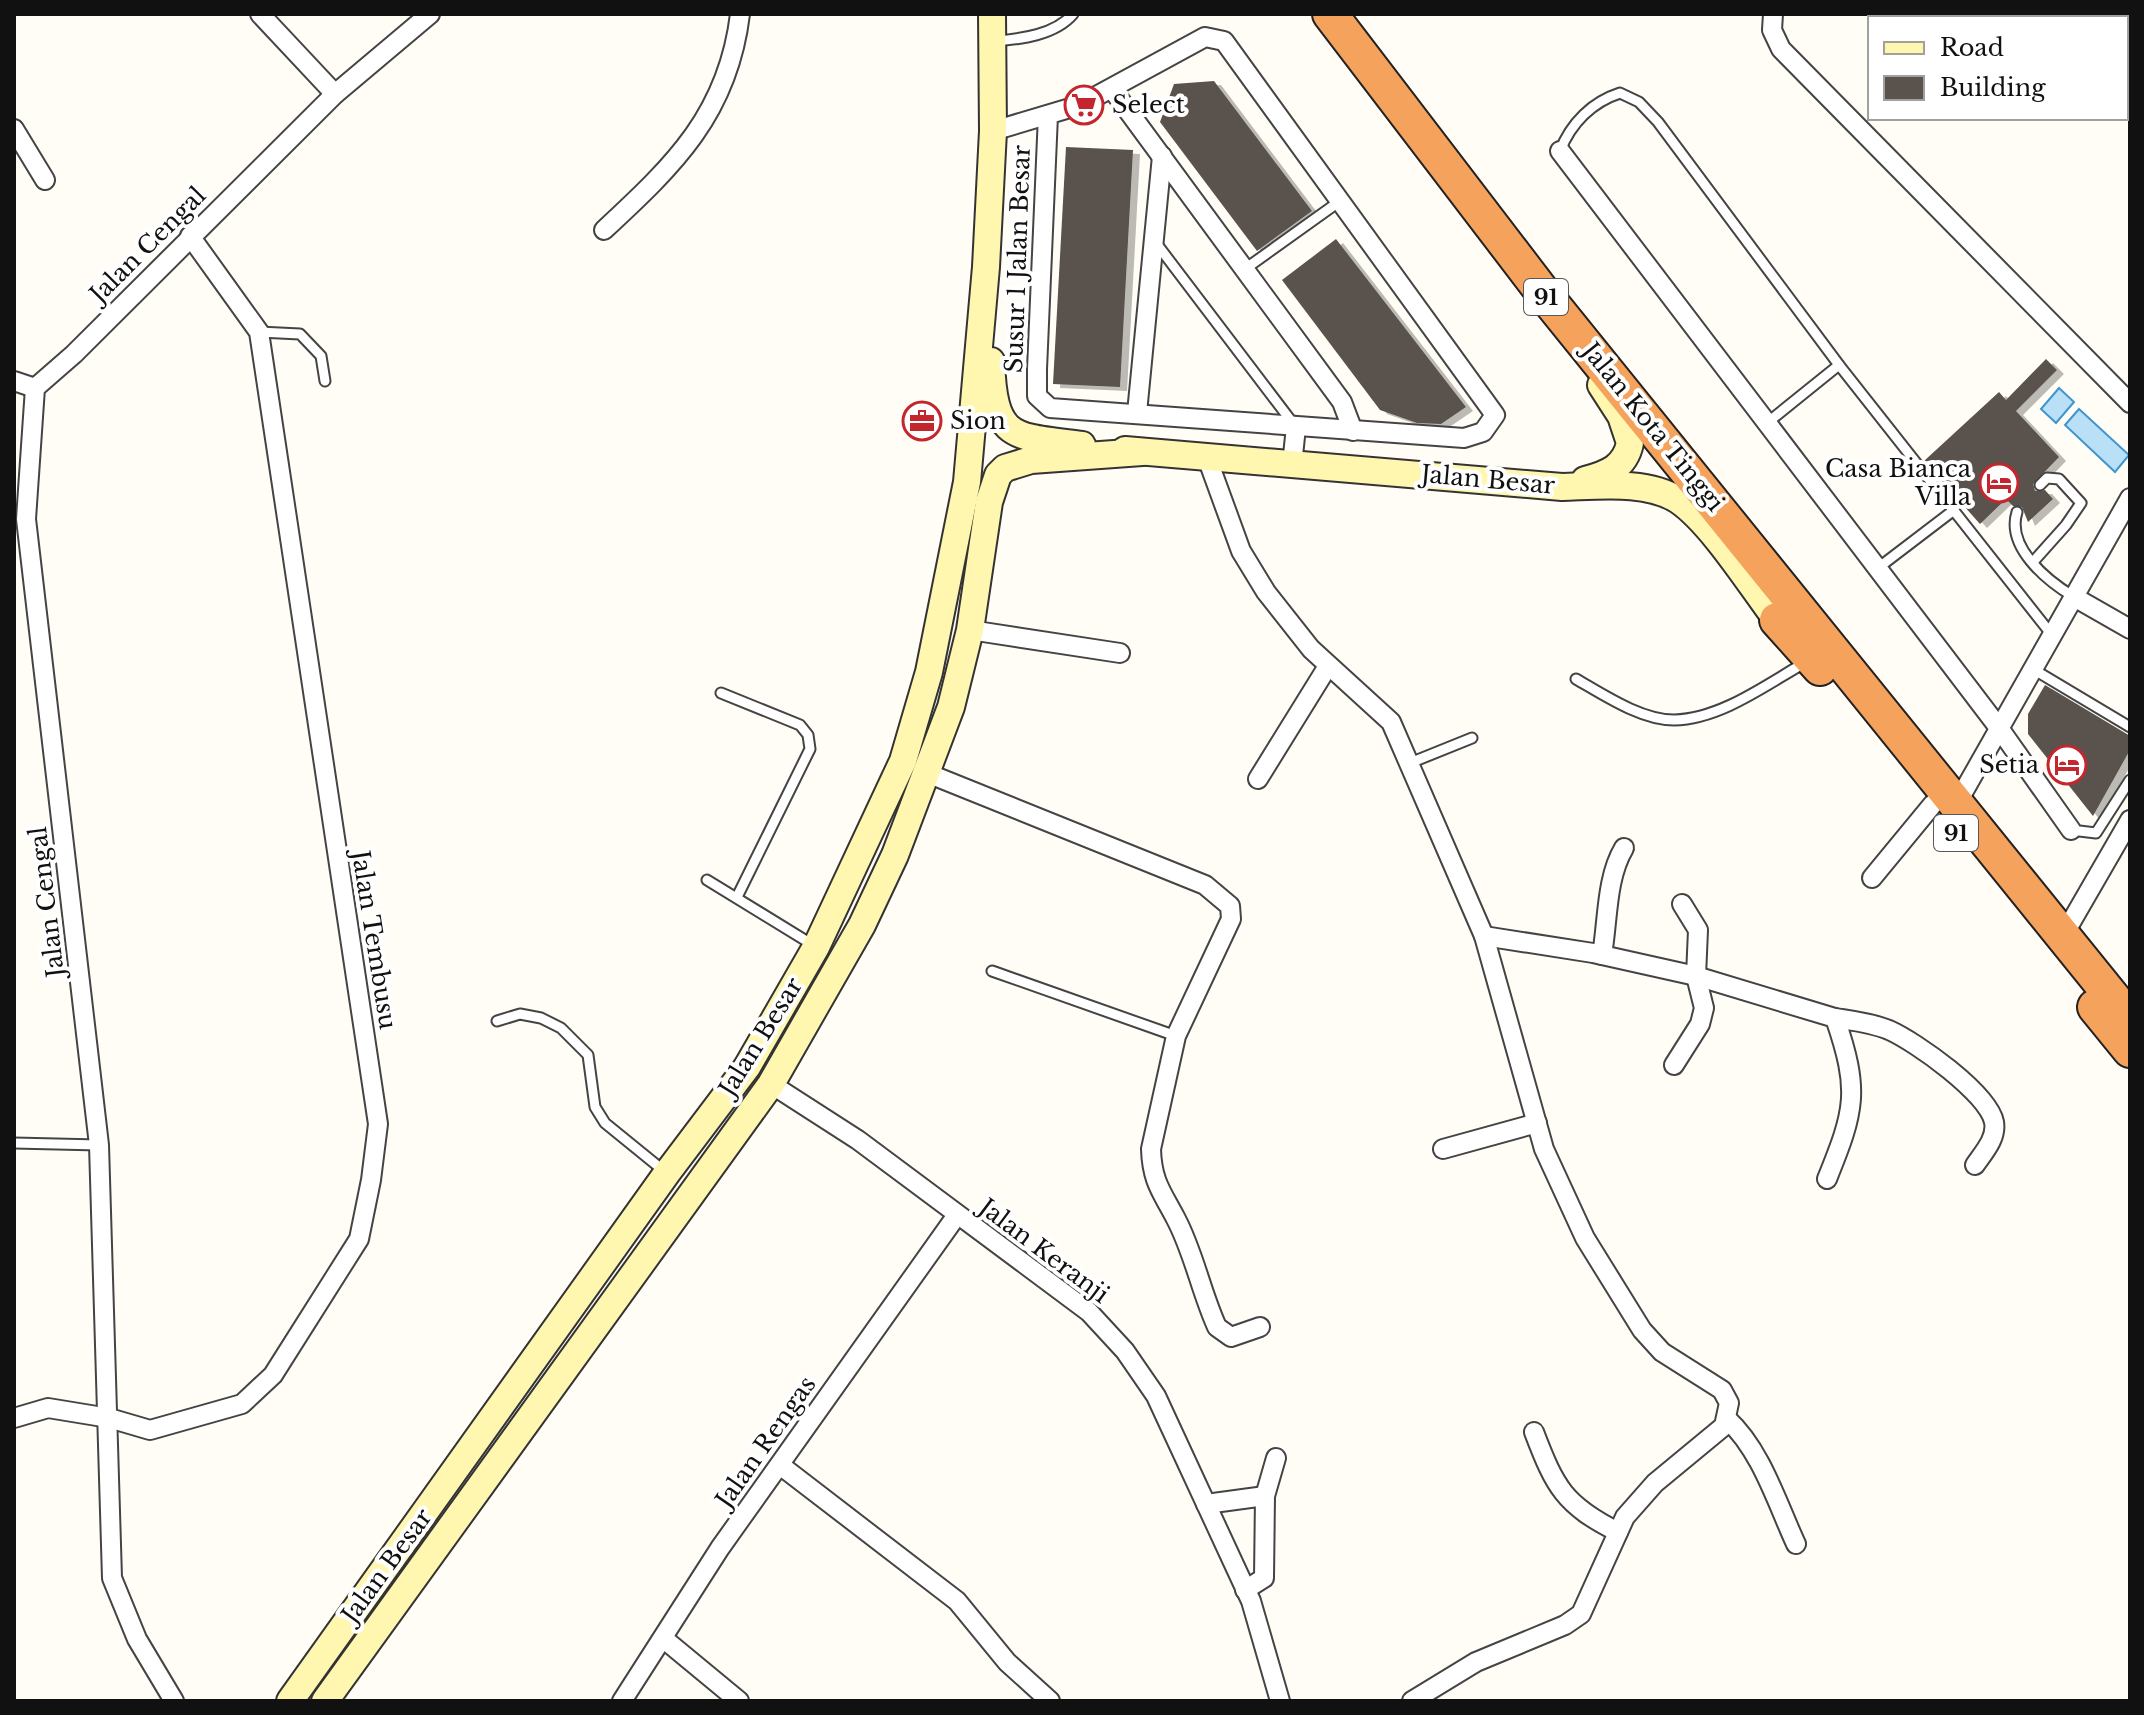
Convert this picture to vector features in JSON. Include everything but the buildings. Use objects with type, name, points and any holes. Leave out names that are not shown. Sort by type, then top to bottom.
[{"type":"highway","name":"Jalan Kota Tinggi","points":[[1330,14],[1544,294],[1771,572],[1945,804]]},
{"type":"highway","name":"91","points":[[1777,620],[1945,804],[2130,1050]]},
{"type":"highway","points":[[1945,804],[2063,936],[2130,1019]]},
{"type":"main road","name":"Jalan Besar","points":[[290,1701],[667,1173],[747,1067],[816,947],[903,761],[929,672],[967,482],[986,267],[993,131],[992,14]]},
{"type":"main road","name":"Jalan Besar","points":[[986,267],[992,393],[1005,425],[1026,438],[1292,465],[1562,487],[1618,486],[1651,491],[1677,499],[1703,523],[1777,620]]},
{"type":"main road","points":[[1544,294],[1621,416],[1630,443],[1628,455],[1606,475],[1562,487]]},
{"type":"main road","name":"Jalan Besar","points":[[325,1701],[771,1084],[862,925],[895,855],[951,707],[970,630],[989,502],[998,475],[1005,468],[1031,460],[1142,452]]},
{"type":"street","points":[[260,14],[335,94]]},
{"type":"street","name":"Jalan Cengal","points":[[174,1701],[137,1639],[112,1578],[99,1145],[26,519],[35,388],[74,354],[335,94],[430,14]]},
{"type":"street","points":[[604,230],[661,177],[709,116],[736,51],[740,14]]},
{"type":"street","points":[[1773,14],[1772,30],[1781,49],[2130,403]]},
{"type":"street","points":[[993,131],[1080,105],[1205,37],[1224,41],[1340,201]]},
{"type":"street","points":[[1112,89],[1342,402],[1353,431]]},
{"type":"street","name":"Susur 1 Jalan Besar","points":[[1048,115],[1037,396],[1050,408],[1464,438],[1483,432],[1495,415],[1340,201]]},
{"type":"street","points":[[14,129],[45,180]]},
{"type":"street","points":[[1560,151],[1999,728],[2071,830]]},
{"type":"street","points":[[1137,413],[1162,156]]},
{"type":"street","name":"Jalan Tembusu","points":[[14,1418],[48,1408],[109,1418],[150,1430],[242,1404],[273,1375],[359,1239],[371,1180],[378,1124],[259,332],[190,236]]},
{"type":"street","points":[[14,381],[35,388]]},
{"type":"street","points":[[1292,465],[1296,427]]},
{"type":"street","points":[[1206,455],[1241,551],[1266,592],[1328,666],[1391,722],[1484,936],[1537,1123],[1560,1190],[1642,1330],[1662,1352],[1722,1390],[1729,1403],[1727,1419],[1637,1500],[1618,1532],[1581,1614],[1565,1625],[1476,1662],[1412,1701]]},
{"type":"street","points":[[1872,878],[1945,804],[1999,728],[2130,498]]},
{"type":"street","points":[[2074,597],[2130,629]]},
{"type":"street","points":[[970,630],[1120,653]]},
{"type":"street","points":[[1258,779],[1328,666]]},
{"type":"street","points":[[927,773],[1205,885],[1230,906],[1231,919],[1176,1036],[1151,1149],[1156,1185],[1177,1220],[1217,1327],[1231,1337],[1260,1327]]},
{"type":"street","points":[[2063,936],[2130,820]]},
{"type":"street","points":[[1602,955],[1612,895],[1612,868],[1624,848]]},
{"type":"street","points":[[1674,1065],[1700,1024],[1704,1008],[1696,976],[1696,920],[1682,904]]},
{"type":"street","points":[[1484,936],[1602,955],[1696,976],[1835,1018],[1891,1031],[1976,1090],[1988,1107],[1995,1124],[1992,1141],[1975,1165]]},
{"type":"street","points":[[1827,1179],[1852,1115],[1850,1070],[1835,1018]]},
{"type":"street","name":"Jalan Keranji","points":[[771,1084],[858,1140],[1089,1312],[1125,1351],[1156,1396],[1245,1590],[1280,1701]]},
{"type":"street","points":[[1443,1149],[1537,1123]]},
{"type":"street","name":"Jalan Rengas","points":[[622,1701],[720,1548],[957,1215]]},
{"type":"street","points":[[1727,1419],[1738,1429],[1761,1468],[1796,1544]]},
{"type":"street","points":[[1534,1432],[1547,1465],[1574,1506],[1618,1532]]},
{"type":"street","points":[[1245,1590],[1264,1578],[1265,1496],[1276,1458]]},
{"type":"street","points":[[780,1465],[957,1601],[1007,1662],[1050,1701]]},
{"type":"street","points":[[1206,1504],[1265,1496]]},
{"type":"street","points":[[664,1639],[739,1701]]},
{"type":"lane","points":[[993,41],[1025,38],[1065,23],[1073,14]]},
{"type":"lane","points":[[1560,151],[1566,136],[1598,100],[1620,93],[1639,102],[1658,122],[1839,365],[2052,635]]},
{"type":"lane","points":[[1245,269],[1340,201]]},
{"type":"lane","points":[[1154,241],[1296,427]]},
{"type":"lane","points":[[259,332],[300,334],[321,356],[325,381]]},
{"type":"lane","points":[[1767,423],[1839,365]]},
{"type":"lane","points":[[2033,562],[2072,518],[2081,503],[2059,479],[2047,478],[2040,485]]},
{"type":"lane","points":[[1878,568],[1954,510]]},
{"type":"lane","points":[[2017,512],[2015,532],[2033,562],[2056,586],[2074,597]]},
{"type":"lane","points":[[1576,679],[1631,708],[1672,720],[1707,714],[1812,658]]},
{"type":"lane","points":[[2033,669],[2130,727]]},
{"type":"lane","points":[[721,693],[800,725],[808,735],[810,749],[737,897]]},
{"type":"lane","points":[[1410,763],[1472,738]]},
{"type":"lane","points":[[2071,830],[2096,833],[2130,780]]},
{"type":"lane","points":[[707,880],[816,947]]},
{"type":"lane","points":[[992,971],[1176,1036]]},
{"type":"lane","points":[[497,1021],[520,1014],[541,1018],[561,1028],[588,1055],[595,1107],[605,1123],[667,1173]]},
{"type":"lane","points":[[14,1143],[99,1145]]},
{"type":"water","points":[[2059,388],[2074,402],[2056,423],[2041,409]]},
{"type":"water","points":[[2079,409],[2129,455],[2115,472],[2065,425]]},
{"type":"place","name":"Select","points":[[1084,105]]},
{"type":"place","name":"Sion","points":[[922,421]]},
{"type":"place","name":"Casa Bianca Villa","points":[[1999,483]]},
{"type":"place","name":"Setia","points":[[2067,765]]}]
